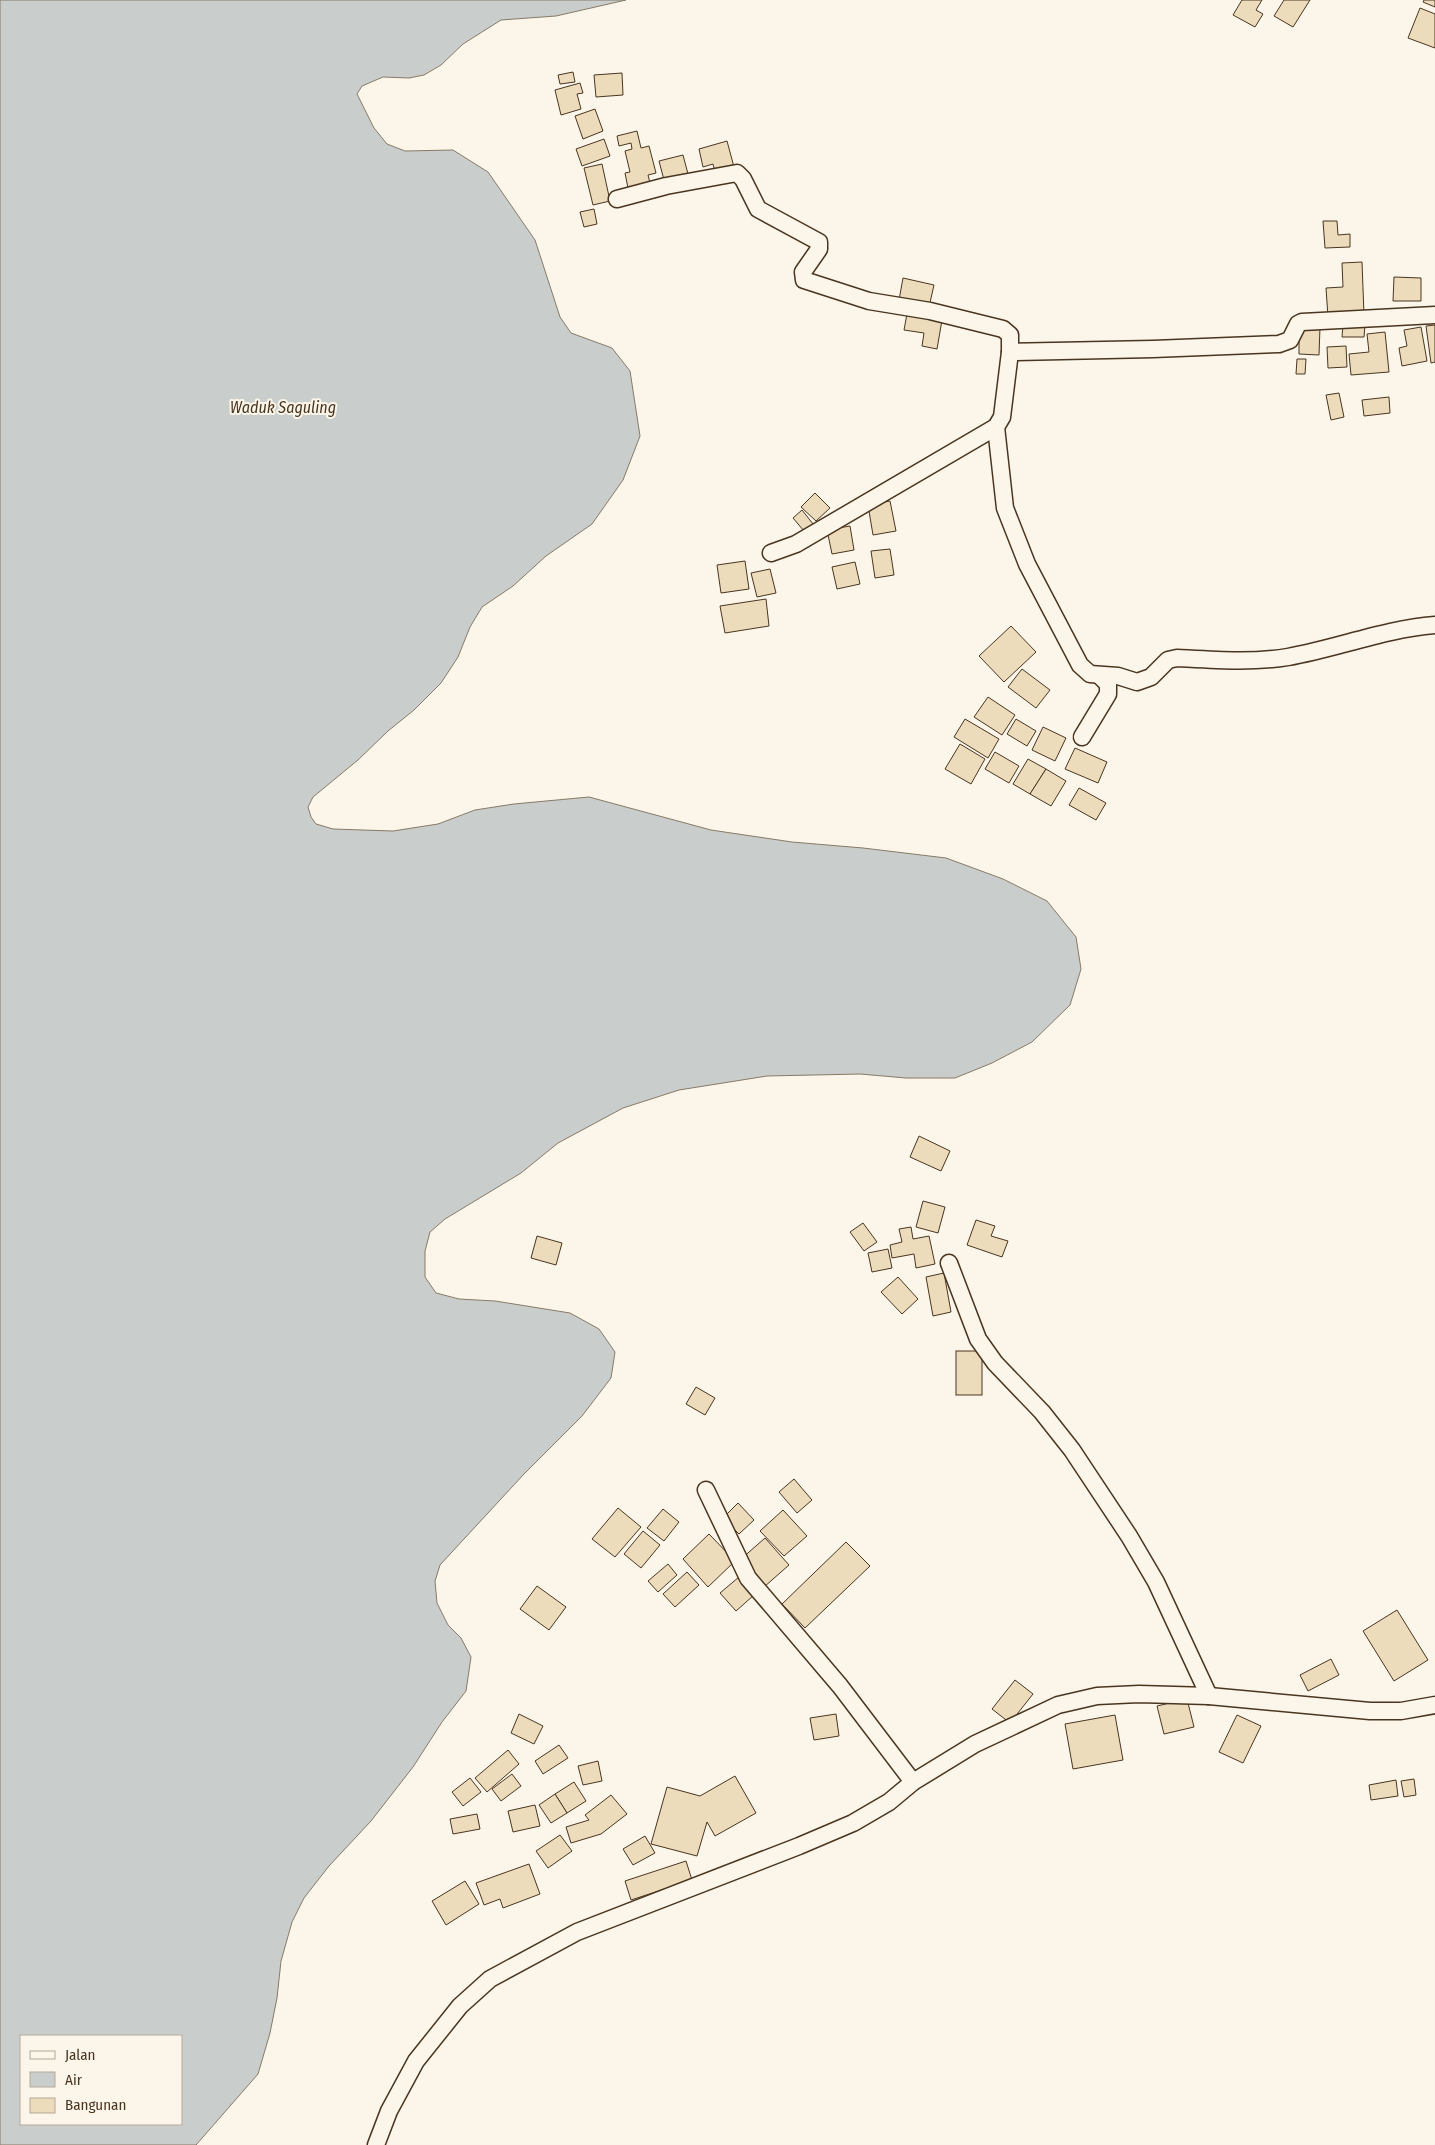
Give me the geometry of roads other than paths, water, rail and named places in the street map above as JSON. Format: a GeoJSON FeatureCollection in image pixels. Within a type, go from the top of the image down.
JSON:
{"type":"FeatureCollection","features":[{"type":"Feature","properties":{"kind":"street"},"geometry":{"type":"LineString","coordinates":[[617,199],[666,186],[736,173],[743,179],[758,209],[819,242],[819,249],[803,272],[804,280],[870,301],[930,311],[1003,329],[1010,335],[1010,352],[1002,417],[996,427],[796,544],[770,553]]}},
{"type":"Feature","properties":{"kind":"street"},"geometry":{"type":"LineString","coordinates":[[1010,352],[1279,344],[1290,340],[1298,324],[1302,322],[1435,316]]}},
{"type":"Feature","properties":{"kind":"street"},"geometry":{"type":"LineString","coordinates":[[996,427],[1005,508],[1027,564],[1080,665],[1090,674],[1118,676],[1131,681],[1145,680],[1151,677],[1168,660],[1177,658],[1267,660],[1314,651],[1384,632],[1435,625]]}},
{"type":"Feature","properties":{"kind":"street"},"geometry":{"type":"LineString","coordinates":[[1082,737],[1108,694],[1108,684],[1100,676]]}},
{"type":"Feature","properties":{"kind":"street"},"geometry":{"type":"LineString","coordinates":[[949,1263],[978,1339],[995,1363],[1042,1412],[1072,1450],[1129,1536],[1156,1582],[1209,1696]]}},
{"type":"Feature","properties":{"kind":"street"},"geometry":{"type":"LineString","coordinates":[[706,1490],[748,1578],[840,1686],[913,1782]]}},
{"type":"Feature","properties":{"kind":"street"},"geometry":{"type":"LineString","coordinates":[[376,2145],[389,2111],[416,2061],[460,2006],[490,1979],[577,1932],[799,1846],[853,1823],[889,1802],[913,1782],[974,1744],[1058,1705],[1097,1696],[1130,1694],[1209,1696],[1370,1710],[1401,1711],[1435,1705]]}},
{"type":"Feature","properties":{"kind":"water","name":"Waduk Saguling"},"geometry":{"type":"Polygon","coordinates":[[[0,0],[626,0],[556,16],[501,20],[463,44],[441,65],[424,75],[409,78],[383,77],[362,86],[357,94],[374,128],[387,144],[405,151],[453,150],[488,172],[535,240],[560,317],[571,333],[612,348],[630,371],[640,436],[623,480],[592,524],[546,556],[513,586],[482,607],[470,627],[458,657],[441,683],[358,760],[313,797],[308,807],[311,817],[316,824],[333,829],[393,831],[438,824],[475,810],[514,804],[589,797],[711,830],[792,842],[946,858],[1003,879],[1047,901],[1076,937],[1081,969],[1070,1005],[1032,1042],[992,1063],[955,1078],[906,1078],[860,1074],[767,1076],[679,1090],[623,1108],[558,1143],[521,1173],[445,1219],[430,1232],[425,1251],[425,1277],[436,1293],[459,1299],[495,1301],[570,1313],[599,1329],[615,1352],[611,1378],[582,1416],[524,1474],[440,1565],[435,1581],[437,1603],[448,1625],[461,1638],[471,1657],[466,1691],[442,1722],[413,1767],[371,1821],[329,1866],[304,1898],[292,1922],[281,1961],[277,1998],[270,2033],[258,2074],[196,2145],[0,2145],[0,0]]]}}]}
